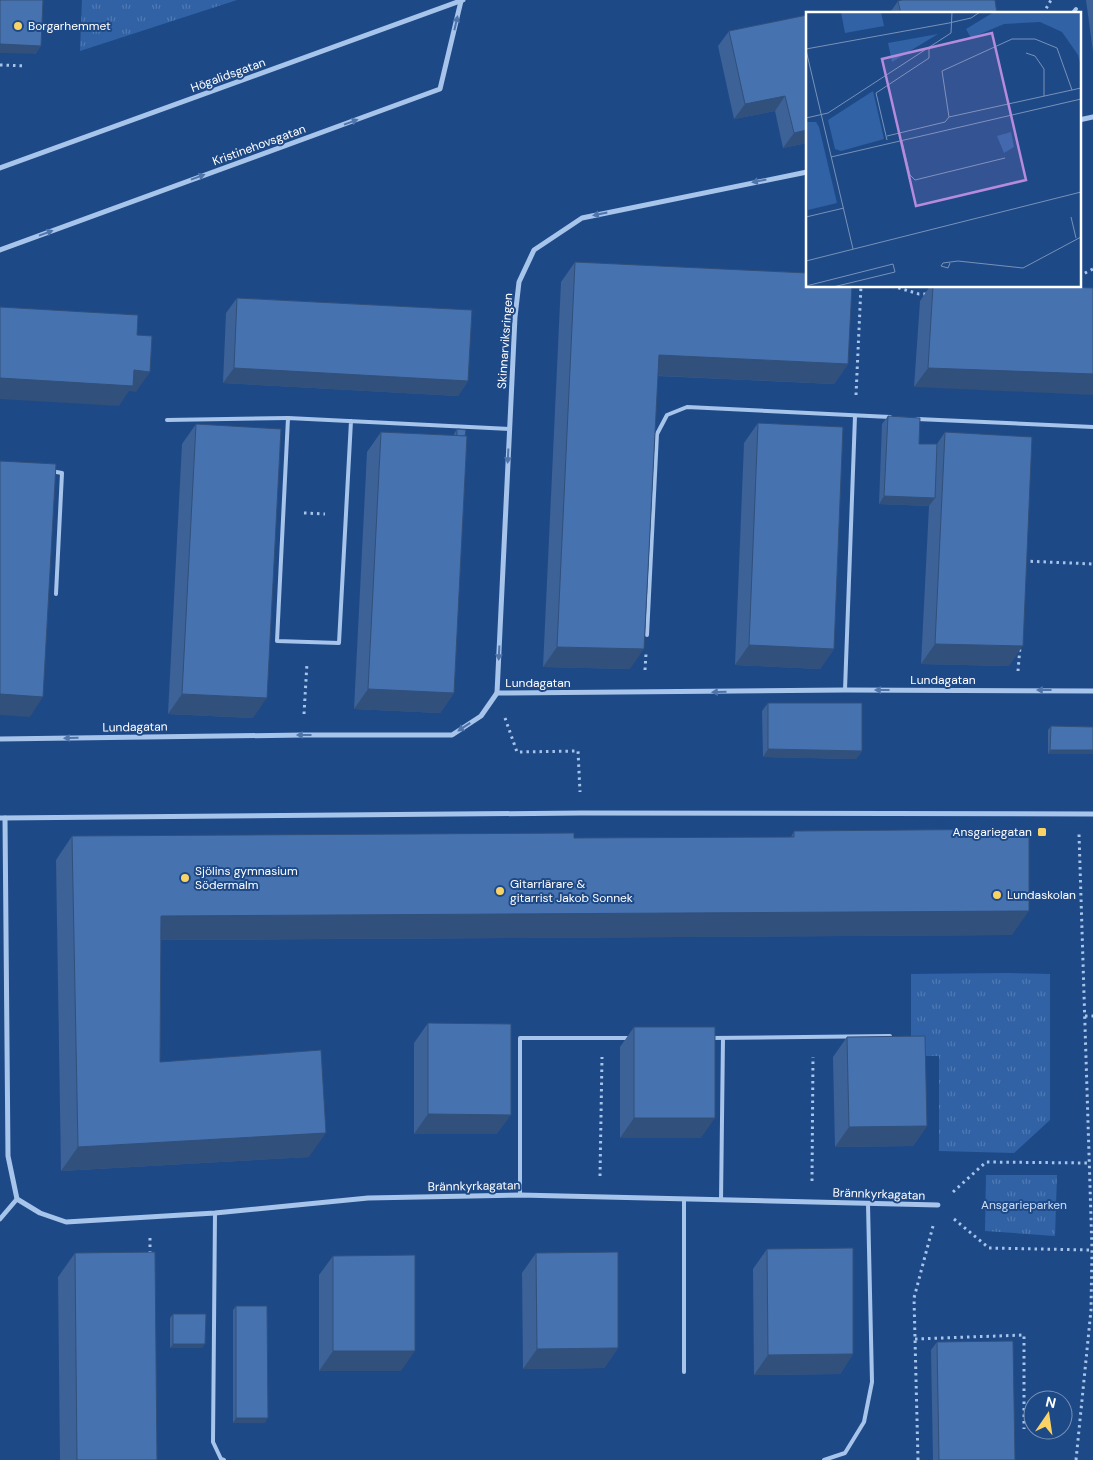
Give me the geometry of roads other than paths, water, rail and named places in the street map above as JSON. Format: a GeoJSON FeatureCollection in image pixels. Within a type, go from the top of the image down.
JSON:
{"type":"FeatureCollection","features":[{"type":"Feature","properties":{"kind":"street","name":"Högalidsgatan"},"geometry":{"type":"LineString","coordinates":[[0,168],[462,0]]}},
{"type":"Feature","properties":{"kind":"street","name":"Kristinehovsgatan"},"geometry":{"type":"LineString","coordinates":[[0,250],[440,89],[462,0]]}},
{"type":"Feature","properties":{"kind":"street"},"geometry":{"type":"LineString","coordinates":[[1080,120],[1093,117]]}},
{"type":"Feature","properties":{"kind":"street","name":"Skinnarviksringen"},"geometry":{"type":"LineString","coordinates":[[497,693],[515,317],[519,282],[534,250],[582,218],[806,172]]}},
{"type":"Feature","properties":{"kind":"street","name":"Lundagatan"},"geometry":{"type":"LineString","coordinates":[[0,739],[452,735],[481,716],[497,693],[1093,690]]}},
{"type":"Feature","properties":{"kind":"street"},"geometry":{"type":"LineString","coordinates":[[0,1219],[17,1199],[8,1156],[2,818],[571,813],[1093,814]]}},
{"type":"Feature","properties":{"kind":"street","name":"Brännkyrkagatan"},"geometry":{"type":"LineString","coordinates":[[17,1199],[40,1213],[66,1222],[215,1213],[368,1198],[520,1195],[938,1205]]}},
{"type":"Feature","properties":{"kind":"lane"},"geometry":{"type":"LineString","coordinates":[[647,635],[656,434],[667,415],[687,407],[894,418]]}},
{"type":"Feature","properties":{"kind":"lane"},"geometry":{"type":"LineString","coordinates":[[845,690],[855,416]]}},
{"type":"Feature","properties":{"kind":"lane"},"geometry":{"type":"LineString","coordinates":[[167,420],[288,418],[510,429]]}},
{"type":"Feature","properties":{"kind":"lane"},"geometry":{"type":"LineString","coordinates":[[288,418],[277,641],[339,643],[350,421]]}},
{"type":"Feature","properties":{"kind":"lane"},"geometry":{"type":"LineString","coordinates":[[914,418],[1093,427]]}},
{"type":"Feature","properties":{"kind":"lane"},"geometry":{"type":"LineString","coordinates":[[44,470],[62,473],[56,594]]}},
{"type":"Feature","properties":{"kind":"lane"},"geometry":{"type":"LineString","coordinates":[[705,1038],[890,1036]]}},
{"type":"Feature","properties":{"kind":"lane"},"geometry":{"type":"LineString","coordinates":[[520,1195],[520,1038],[630,1038]]}},
{"type":"Feature","properties":{"kind":"lane"},"geometry":{"type":"LineString","coordinates":[[721,1200],[723,1038]]}},
{"type":"Feature","properties":{"kind":"lane"},"geometry":{"type":"LineString","coordinates":[[684,1199],[684,1372]]}},
{"type":"Feature","properties":{"kind":"lane"},"geometry":{"type":"LineString","coordinates":[[824,1460],[845,1453],[864,1422],[872,1382],[868,1204]]}},
{"type":"Feature","properties":{"kind":"lane"},"geometry":{"type":"LineString","coordinates":[[215,1213],[213,1442],[224,1460]]}},
{"type":"Feature","properties":{"kind":"place","name":"Borgarhemmet"},"geometry":{"type":"Point","coordinates":[18,26]}},
{"type":"Feature","properties":{"kind":"place","name":"Ansgariegatan"},"geometry":{"type":"Point","coordinates":[1042,832]}},
{"type":"Feature","properties":{"kind":"place","name":"Sjölins gymnasium Södermalm"},"geometry":{"type":"Point","coordinates":[185,878]}},
{"type":"Feature","properties":{"kind":"place","name":"Gitarrlärare & gitarrist Jakob Sonnek"},"geometry":{"type":"Point","coordinates":[500,891]}},
{"type":"Feature","properties":{"kind":"place","name":"Lundaskolan"},"geometry":{"type":"Point","coordinates":[997,895]}},
{"type":"Feature","properties":{"kind":"park label","name":"Ansgarieparken"},"geometry":{"type":"Point","coordinates":[1024,1205]}}]}
